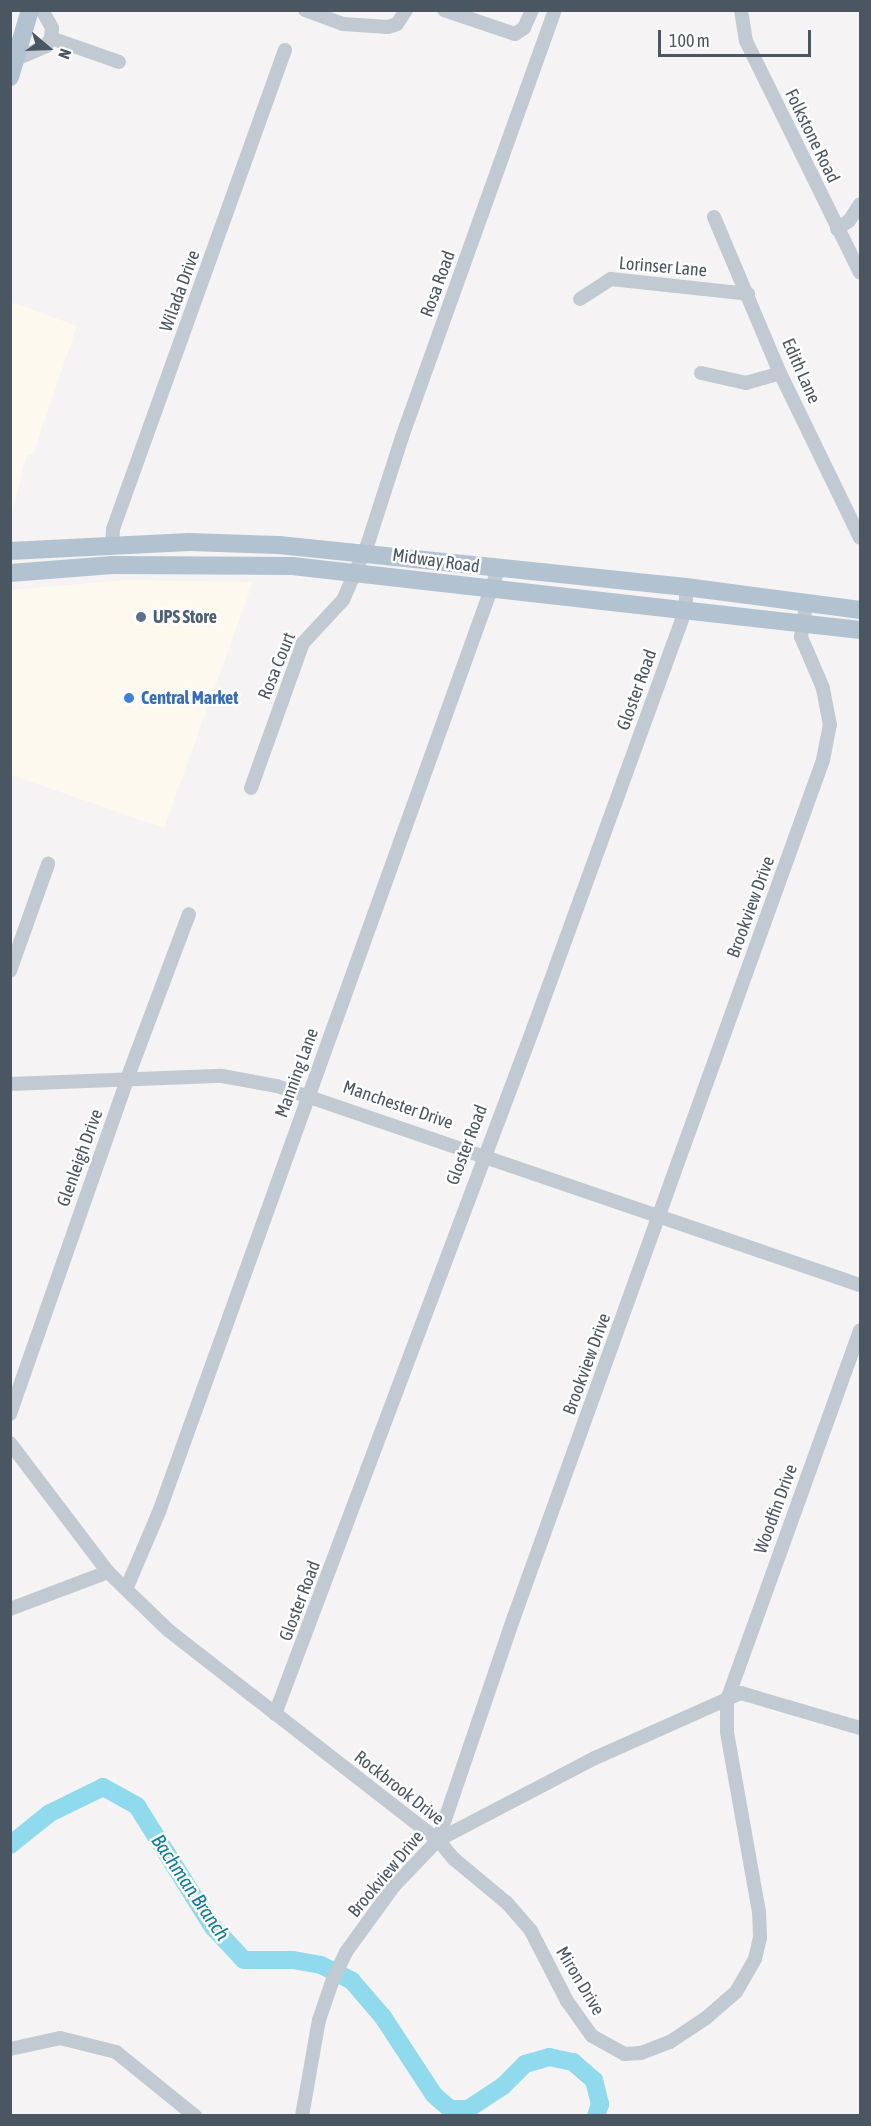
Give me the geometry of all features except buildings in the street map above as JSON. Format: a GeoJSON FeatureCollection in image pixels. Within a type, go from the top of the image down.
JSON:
{"type":"FeatureCollection","features":[{"type":"Feature","properties":{"kind":"main road"},"geometry":{"type":"LineString","coordinates":[[10,77],[30,10]]}},
{"type":"Feature","properties":{"kind":"main road","name":"Midway Road"},"geometry":{"type":"LineString","coordinates":[[10,551],[112,544],[235,543],[364,552],[498,570],[686,587],[807,601],[861,610]]}},
{"type":"Feature","properties":{"kind":"main road"},"geometry":{"type":"LineString","coordinates":[[112,544],[113,565]]}},
{"type":"Feature","properties":{"kind":"main road","name":"Midway Road"},"geometry":{"type":"LineString","coordinates":[[10,573],[113,565],[228,564],[357,571],[861,630]]}},
{"type":"Feature","properties":{"kind":"street"},"geometry":{"type":"LineString","coordinates":[[16,59],[46,46],[51,38],[51,28],[42,10]]}},
{"type":"Feature","properties":{"kind":"street"},"geometry":{"type":"LineString","coordinates":[[305,10],[343,24],[379,26],[397,24],[406,10]]}},
{"type":"Feature","properties":{"kind":"street"},"geometry":{"type":"LineString","coordinates":[[444,10],[515,34],[524,28],[532,10]]}},
{"type":"Feature","properties":{"kind":"street","name":"Rosa Road"},"geometry":{"type":"LineString","coordinates":[[357,571],[555,10]]}},
{"type":"Feature","properties":{"kind":"street","name":"Folkstone Road"},"geometry":{"type":"LineString","coordinates":[[741,10],[746,41],[837,229],[861,273]]}},
{"type":"Feature","properties":{"kind":"street"},"geometry":{"type":"LineString","coordinates":[[51,38],[119,62]]}},
{"type":"Feature","properties":{"kind":"street","name":"Wilada Drive"},"geometry":{"type":"LineString","coordinates":[[112,544],[113,529],[285,50]]}},
{"type":"Feature","properties":{"kind":"street"},"geometry":{"type":"LineString","coordinates":[[837,229],[849,221],[861,204]]}},
{"type":"Feature","properties":{"kind":"street","name":"Edith Lane"},"geometry":{"type":"LineString","coordinates":[[714,217],[780,373],[861,538]]}},
{"type":"Feature","properties":{"kind":"street","name":"Lorinser Lane"},"geometry":{"type":"LineString","coordinates":[[580,299],[611,279],[748,294]]}},
{"type":"Feature","properties":{"kind":"street"},"geometry":{"type":"LineString","coordinates":[[701,373],[746,383],[780,373]]}},
{"type":"Feature","properties":{"kind":"street","name":"Manning Lane"},"geometry":{"type":"LineString","coordinates":[[127,1587],[159,1512],[498,570]]}},
{"type":"Feature","properties":{"kind":"street","name":"Rosa Court"},"geometry":{"type":"LineString","coordinates":[[251,788],[303,643],[343,600],[357,571]]}},
{"type":"Feature","properties":{"kind":"street","name":"Gloster Road"},"geometry":{"type":"LineString","coordinates":[[275,1714],[483,1153],[532,1029],[686,609],[686,587]]}},
{"type":"Feature","properties":{"kind":"street","name":"Brookview Drive"},"geometry":{"type":"LineString","coordinates":[[302,2115],[319,2020],[333,1979],[365,1925],[394,1886],[438,1840],[514,1617],[829,741],[827,703],[804,652],[801,637],[807,601]]}},
{"type":"Feature","properties":{"kind":"street"},"geometry":{"type":"LineString","coordinates":[[10,971],[48,864]]}},
{"type":"Feature","properties":{"kind":"street","name":"Glenleigh Drive"},"geometry":{"type":"LineString","coordinates":[[10,1414],[127,1079],[189,914]]}},
{"type":"Feature","properties":{"kind":"street","name":"Manchester Drive"},"geometry":{"type":"LineString","coordinates":[[10,1084],[222,1077],[309,1094],[861,1285]]}},
{"type":"Feature","properties":{"kind":"street","name":"Woodfin Drive"},"geometry":{"type":"LineString","coordinates":[[727,1700],[861,1330]]}},
{"type":"Feature","properties":{"kind":"street","name":"Rockbrook Drive"},"geometry":{"type":"LineString","coordinates":[[10,1443],[108,1572],[127,1587],[168,1630],[438,1840],[595,1758],[727,1700],[750,1693],[861,1728]]}},
{"type":"Feature","properties":{"kind":"street"},"geometry":{"type":"LineString","coordinates":[[10,1609],[108,1572]]}},
{"type":"Feature","properties":{"kind":"street","name":"Miron Drive"},"geometry":{"type":"LineString","coordinates":[[438,1840],[454,1859],[507,1903],[531,1931],[567,2001],[592,2036],[624,2054],[641,2053],[670,2042],[706,2018],[736,1992],[754,1959],[760,1938],[759,1912],[727,1732],[727,1700]]}},
{"type":"Feature","properties":{"kind":"street"},"geometry":{"type":"LineString","coordinates":[[10,2049],[60,2038],[116,2052],[195,2115]]}},
{"type":"Feature","properties":{"kind":"shaded area"},"geometry":{"type":"Polygon","coordinates":[[[11,302],[77,326],[33,454],[26,456],[11,520],[11,302]]]}},
{"type":"Feature","properties":{"kind":"shaded area"},"geometry":{"type":"Polygon","coordinates":[[[126,580],[253,582],[164,828],[11,775],[11,590],[126,580]]]}},
{"type":"Feature","properties":{"kind":"waterway","name":"Bachman Branch"},"geometry":{"type":"LineString","coordinates":[[10,1845],[50,1813],[103,1787],[137,1806],[213,1927],[244,1960],[293,1960],[321,1965],[352,1981],[383,2017],[434,2095],[450,2109],[468,2109],[503,2086],[525,2064],[549,2057],[573,2062],[594,2080],[600,2104],[596,2116]]}},
{"type":"Feature","properties":{"kind":"place","name":"UPS Store"},"geometry":{"type":"Point","coordinates":[141,617]}},
{"type":"Feature","properties":{"kind":"place","name":"Central Market"},"geometry":{"type":"Point","coordinates":[129,698]}}]}
